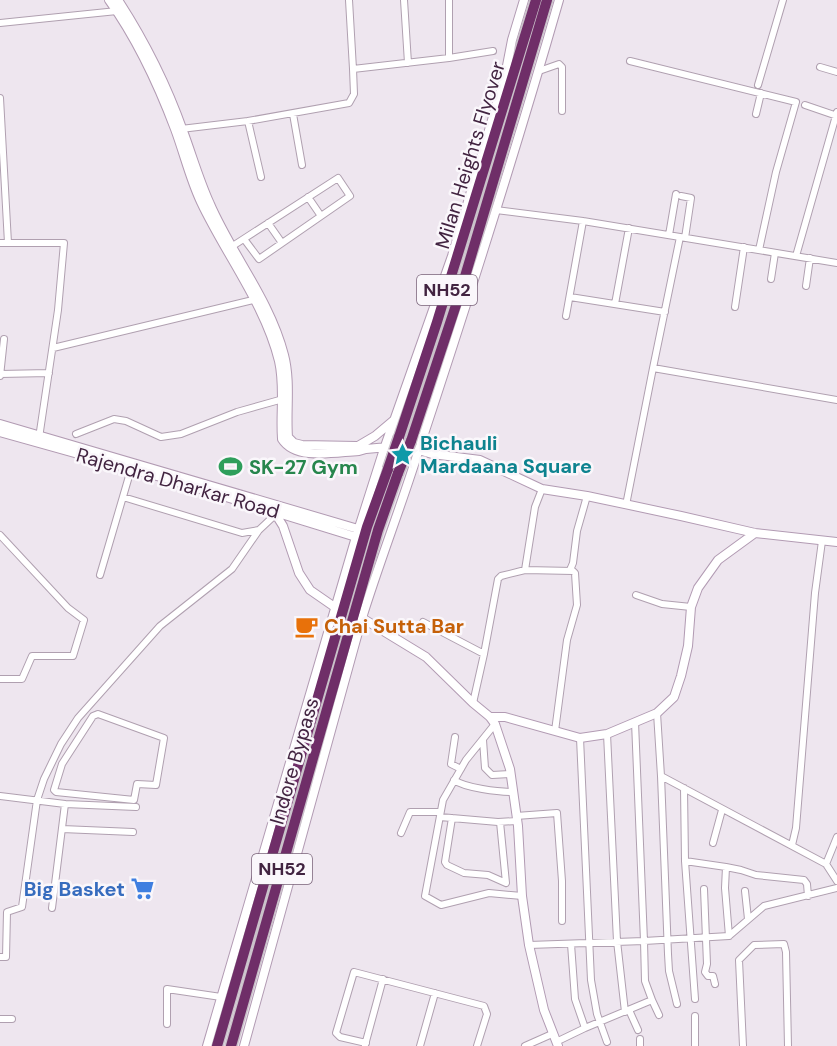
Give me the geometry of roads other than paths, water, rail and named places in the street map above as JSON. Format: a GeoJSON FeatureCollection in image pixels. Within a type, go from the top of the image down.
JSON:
{"type":"FeatureCollection","features":[{"type":"Feature","properties":{"kind":"highway","name":"Milan Heights Flyover"},"geometry":{"type":"LineString","coordinates":[[332,693],[344,627],[367,527],[437,322],[493,141],[506,87],[520,53],[536,0]]}},
{"type":"Feature","properties":{"kind":"highway","name":"NH52"},"geometry":{"type":"LineString","coordinates":[[506,136],[547,0]]}},
{"type":"Feature","properties":{"kind":"highway","name":"Milan Heights Flyover"},"geometry":{"type":"LineString","coordinates":[[314,714],[317,683],[344,627],[418,419],[506,136]]}},
{"type":"Feature","properties":{"kind":"highway"},"geometry":{"type":"LineString","coordinates":[[506,136],[518,139]]}},
{"type":"Feature","properties":{"kind":"highway"},"geometry":{"type":"LineString","coordinates":[[332,693],[344,684]]}},
{"type":"Feature","properties":{"kind":"highway","name":"Indore Bypass"},"geometry":{"type":"LineString","coordinates":[[231,1046],[332,693]]}},
{"type":"Feature","properties":{"kind":"highway","name":"Indore Bypass"},"geometry":{"type":"LineString","coordinates":[[217,1046],[314,714]]}},
{"type":"Feature","properties":{"kind":"street"},"geometry":{"type":"LineString","coordinates":[[109,0],[142,54],[179,130]]}},
{"type":"Feature","properties":{"kind":"street"},"geometry":{"type":"LineString","coordinates":[[118,0],[156,69],[194,173],[200,201],[230,248],[274,326],[284,356],[289,393],[288,437],[294,444],[384,449],[393,446],[418,454],[480,460],[542,489],[587,496],[755,533],[837,542]]}},
{"type":"Feature","properties":{"kind":"street"},"geometry":{"type":"LineString","coordinates":[[179,130],[293,114],[350,102],[354,94],[349,0]]}},
{"type":"Feature","properties":{"kind":"street"},"geometry":{"type":"LineString","coordinates":[[404,0],[408,63]]}},
{"type":"Feature","properties":{"kind":"street"},"geometry":{"type":"LineString","coordinates":[[449,0],[449,58]]}},
{"type":"Feature","properties":{"kind":"street"},"geometry":{"type":"LineString","coordinates":[[207,1046],[317,683],[357,533],[452,256],[506,87],[512,40],[524,0]]}},
{"type":"Feature","properties":{"kind":"street"},"geometry":{"type":"LineString","coordinates":[[244,1046],[363,618],[496,210],[559,0]]}},
{"type":"Feature","properties":{"kind":"street"},"geometry":{"type":"LineString","coordinates":[[758,84],[783,0]]}},
{"type":"Feature","properties":{"kind":"street"},"geometry":{"type":"LineString","coordinates":[[0,23],[117,11]]}},
{"type":"Feature","properties":{"kind":"street"},"geometry":{"type":"LineString","coordinates":[[353,69],[493,51]]}},
{"type":"Feature","properties":{"kind":"street"},"geometry":{"type":"LineString","coordinates":[[630,61],[796,102],[776,172],[759,250]]}},
{"type":"Feature","properties":{"kind":"street"},"geometry":{"type":"LineString","coordinates":[[539,71],[559,64],[562,67],[562,111]]}},
{"type":"Feature","properties":{"kind":"street"},"geometry":{"type":"LineString","coordinates":[[820,67],[837,72]]}},
{"type":"Feature","properties":{"kind":"street"},"geometry":{"type":"LineString","coordinates":[[756,114],[761,93]]}},
{"type":"Feature","properties":{"kind":"street"},"geometry":{"type":"LineString","coordinates":[[0,98],[8,243]]}},
{"type":"Feature","properties":{"kind":"street"},"geometry":{"type":"LineString","coordinates":[[796,256],[837,115],[805,105]]}},
{"type":"Feature","properties":{"kind":"street"},"geometry":{"type":"LineString","coordinates":[[293,114],[302,165]]}},
{"type":"Feature","properties":{"kind":"street"},"geometry":{"type":"LineString","coordinates":[[248,121],[261,177]]}},
{"type":"Feature","properties":{"kind":"street"},"geometry":{"type":"LineString","coordinates":[[230,248],[338,178],[350,196],[259,259],[244,239]]}},
{"type":"Feature","properties":{"kind":"street"},"geometry":{"type":"LineString","coordinates":[[626,505],[665,312],[692,198],[679,195],[669,235]]}},
{"type":"Feature","properties":{"kind":"street"},"geometry":{"type":"LineString","coordinates":[[308,197],[321,216]]}},
{"type":"Feature","properties":{"kind":"street"},"geometry":{"type":"LineString","coordinates":[[496,210],[629,228],[837,263]]}},
{"type":"Feature","properties":{"kind":"street"},"geometry":{"type":"LineString","coordinates":[[566,316],[583,221]]}},
{"type":"Feature","properties":{"kind":"street"},"geometry":{"type":"LineString","coordinates":[[268,223],[282,243]]}},
{"type":"Feature","properties":{"kind":"street"},"geometry":{"type":"LineString","coordinates":[[615,304],[629,228]]}},
{"type":"Feature","properties":{"kind":"street"},"geometry":{"type":"LineString","coordinates":[[0,243],[64,243],[53,348],[39,439]]}},
{"type":"Feature","properties":{"kind":"street"},"geometry":{"type":"LineString","coordinates":[[735,307],[744,247]]}},
{"type":"Feature","properties":{"kind":"street"},"geometry":{"type":"LineString","coordinates":[[771,279],[775,253]]}},
{"type":"Feature","properties":{"kind":"street"},"geometry":{"type":"LineString","coordinates":[[806,286],[810,258]]}},
{"type":"Feature","properties":{"kind":"street"},"geometry":{"type":"LineString","coordinates":[[252,290],[253,300],[268,331],[279,362],[283,399],[281,434],[286,445],[298,452],[358,452],[396,418]]}},
{"type":"Feature","properties":{"kind":"street"},"geometry":{"type":"LineString","coordinates":[[570,297],[665,312]]}},
{"type":"Feature","properties":{"kind":"street"},"geometry":{"type":"LineString","coordinates":[[53,348],[253,300]]}},
{"type":"Feature","properties":{"kind":"street"},"geometry":{"type":"LineString","coordinates":[[4,339],[1,346],[0,375],[49,373]]}},
{"type":"Feature","properties":{"kind":"street"},"geometry":{"type":"LineString","coordinates":[[653,368],[837,400]]}},
{"type":"Feature","properties":{"kind":"street"},"geometry":{"type":"LineString","coordinates":[[76,434],[114,419],[126,421],[161,437],[181,434],[237,412],[283,399]]}},
{"type":"Feature","properties":{"kind":"street","name":"Rajendra Dharkar Road"},"geometry":{"type":"LineString","coordinates":[[0,424],[39,439],[357,533]]}},
{"type":"Feature","properties":{"kind":"street","name":"Rajendra Dharkar Road"},"geometry":{"type":"LineString","coordinates":[[0,432],[39,439]]}},
{"type":"Feature","properties":{"kind":"street"},"geometry":{"type":"LineString","coordinates":[[100,574],[132,466]]}},
{"type":"Feature","properties":{"kind":"street"},"geometry":{"type":"LineString","coordinates":[[525,570],[535,507],[542,489]]}},
{"type":"Feature","properties":{"kind":"street"},"geometry":{"type":"LineString","coordinates":[[570,570],[577,531],[587,496]]}},
{"type":"Feature","properties":{"kind":"street"},"geometry":{"type":"LineString","coordinates":[[123,497],[242,533],[259,530]]}},
{"type":"Feature","properties":{"kind":"street"},"geometry":{"type":"LineString","coordinates":[[0,957],[6,957],[7,912],[22,907],[37,800],[44,779],[69,732],[78,718],[160,626],[232,569],[274,510],[283,526],[299,573],[310,590],[336,608]]}},
{"type":"Feature","properties":{"kind":"street"},"geometry":{"type":"LineString","coordinates":[[522,896],[489,894],[441,905],[425,896],[442,800],[461,769],[483,740],[493,720],[505,717],[580,738],[607,734],[657,713],[674,697],[681,676],[688,646],[691,607],[698,588],[718,560],[755,533]]}},
{"type":"Feature","properties":{"kind":"street"},"geometry":{"type":"LineString","coordinates":[[0,536],[68,608],[84,620],[73,656],[32,656],[22,679],[0,679]]}},
{"type":"Feature","properties":{"kind":"street"},"geometry":{"type":"LineString","coordinates":[[792,845],[796,828],[815,593],[822,541]]}},
{"type":"Feature","properties":{"kind":"street"},"geometry":{"type":"LineString","coordinates":[[472,703],[498,579],[501,576],[525,570],[570,570],[575,572],[577,605],[567,640],[555,731]]}},
{"type":"Feature","properties":{"kind":"street"},"geometry":{"type":"LineString","coordinates":[[636,595],[662,604],[691,607]]}},
{"type":"Feature","properties":{"kind":"street"},"geometry":{"type":"LineString","coordinates":[[363,618],[426,657],[472,703],[493,720],[511,774],[517,818],[522,896],[529,945],[544,1010],[556,1043]]}},
{"type":"Feature","properties":{"kind":"street"},"geometry":{"type":"LineString","coordinates":[[423,622],[484,654]]}},
{"type":"Feature","properties":{"kind":"street"},"geometry":{"type":"LineString","coordinates":[[657,713],[669,971],[677,1004]]}},
{"type":"Feature","properties":{"kind":"street"},"geometry":{"type":"LineString","coordinates":[[98,714],[163,737],[156,785],[137,784],[134,800],[56,792],[54,788],[65,760],[78,738],[93,716],[98,714]]}},
{"type":"Feature","properties":{"kind":"street"},"geometry":{"type":"LineString","coordinates":[[635,722],[645,981],[659,1016]]}},
{"type":"Feature","properties":{"kind":"street"},"geometry":{"type":"LineString","coordinates":[[69,732],[77,733],[78,738]]}},
{"type":"Feature","properties":{"kind":"street"},"geometry":{"type":"LineString","coordinates":[[607,734],[617,940],[627,1011],[638,1030]]}},
{"type":"Feature","properties":{"kind":"street"},"geometry":{"type":"LineString","coordinates":[[454,736],[451,764],[461,769]]}},
{"type":"Feature","properties":{"kind":"street"},"geometry":{"type":"LineString","coordinates":[[580,738],[593,995],[607,1042]]}},
{"type":"Feature","properties":{"kind":"street"},"geometry":{"type":"LineString","coordinates":[[483,740],[485,768],[492,775],[511,774]]}},
{"type":"Feature","properties":{"kind":"street"},"geometry":{"type":"LineString","coordinates":[[55,756],[65,760]]}},
{"type":"Feature","properties":{"kind":"street"},"geometry":{"type":"LineString","coordinates":[[661,776],[826,864],[837,881]]}},
{"type":"Feature","properties":{"kind":"street"},"geometry":{"type":"LineString","coordinates":[[454,780],[488,791],[513,792]]}},
{"type":"Feature","properties":{"kind":"street"},"geometry":{"type":"LineString","coordinates":[[684,788],[685,861],[695,999]]}},
{"type":"Feature","properties":{"kind":"street"},"geometry":{"type":"LineString","coordinates":[[0,796],[65,804],[136,807]]}},
{"type":"Feature","properties":{"kind":"street"},"geometry":{"type":"LineString","coordinates":[[51,908],[65,804]]}},
{"type":"Feature","properties":{"kind":"street"},"geometry":{"type":"LineString","coordinates":[[714,843],[722,810]]}},
{"type":"Feature","properties":{"kind":"street"},"geometry":{"type":"LineString","coordinates":[[401,833],[410,812],[500,822],[557,813],[562,881],[562,921]]}},
{"type":"Feature","properties":{"kind":"street"},"geometry":{"type":"LineString","coordinates":[[452,818],[445,862],[447,865],[464,873],[488,875],[510,885],[522,884]]}},
{"type":"Feature","properties":{"kind":"street"},"geometry":{"type":"LineString","coordinates":[[500,822],[506,883]]}},
{"type":"Feature","properties":{"kind":"street"},"geometry":{"type":"LineString","coordinates":[[62,829],[133,832]]}},
{"type":"Feature","properties":{"kind":"street"},"geometry":{"type":"LineString","coordinates":[[826,864],[837,837]]}},
{"type":"Feature","properties":{"kind":"street"},"geometry":{"type":"LineString","coordinates":[[685,861],[726,867],[758,875],[804,880],[807,884],[808,896]]}},
{"type":"Feature","properties":{"kind":"street"},"geometry":{"type":"LineString","coordinates":[[726,867],[725,888],[729,936]]}},
{"type":"Feature","properties":{"kind":"street"},"geometry":{"type":"LineString","coordinates":[[529,945],[617,940],[690,940],[729,936],[764,906],[837,888]]}},
{"type":"Feature","properties":{"kind":"street"},"geometry":{"type":"LineString","coordinates":[[704,889],[707,964],[705,972],[708,976],[713,976],[715,984]]}},
{"type":"Feature","properties":{"kind":"street"},"geometry":{"type":"LineString","coordinates":[[745,891],[748,919]]}},
{"type":"Feature","properties":{"kind":"street"},"geometry":{"type":"LineString","coordinates":[[743,1046],[739,960],[754,945],[779,943],[784,944],[786,952],[788,1046]]}},
{"type":"Feature","properties":{"kind":"street"},"geometry":{"type":"LineString","coordinates":[[571,944],[575,999],[585,1028]]}},
{"type":"Feature","properties":{"kind":"street"},"geometry":{"type":"LineString","coordinates":[[383,979],[365,1044],[336,1035],[354,972],[383,979],[435,993],[486,1008],[487,1014],[477,1046]]}},
{"type":"Feature","properties":{"kind":"street"},"geometry":{"type":"LineString","coordinates":[[167,1024],[167,990],[221,997]]}},
{"type":"Feature","properties":{"kind":"street"},"geometry":{"type":"LineString","coordinates":[[420,1046],[435,993]]}},
{"type":"Feature","properties":{"kind":"street"},"geometry":{"type":"LineString","coordinates":[[525,1046],[556,1043],[585,1028],[652,1000]]}},
{"type":"Feature","properties":{"kind":"street"},"geometry":{"type":"LineString","coordinates":[[695,1016],[695,1046]]}},
{"type":"Feature","properties":{"kind":"street"},"geometry":{"type":"LineString","coordinates":[[0,1019],[12,1019]]}},
{"type":"Feature","properties":{"kind":"place","name":"Bichauli Mardaana Square"},"geometry":{"type":"Point","coordinates":[402,455]}},
{"type":"Feature","properties":{"kind":"place","name":"SK-27 Gym"},"geometry":{"type":"Point","coordinates":[231,467]}},
{"type":"Feature","properties":{"kind":"place","name":"Chai Sutta Bar"},"geometry":{"type":"Point","coordinates":[306,626]}},
{"type":"Feature","properties":{"kind":"place","name":"Big Basket"},"geometry":{"type":"Point","coordinates":[143,889]}}]}
